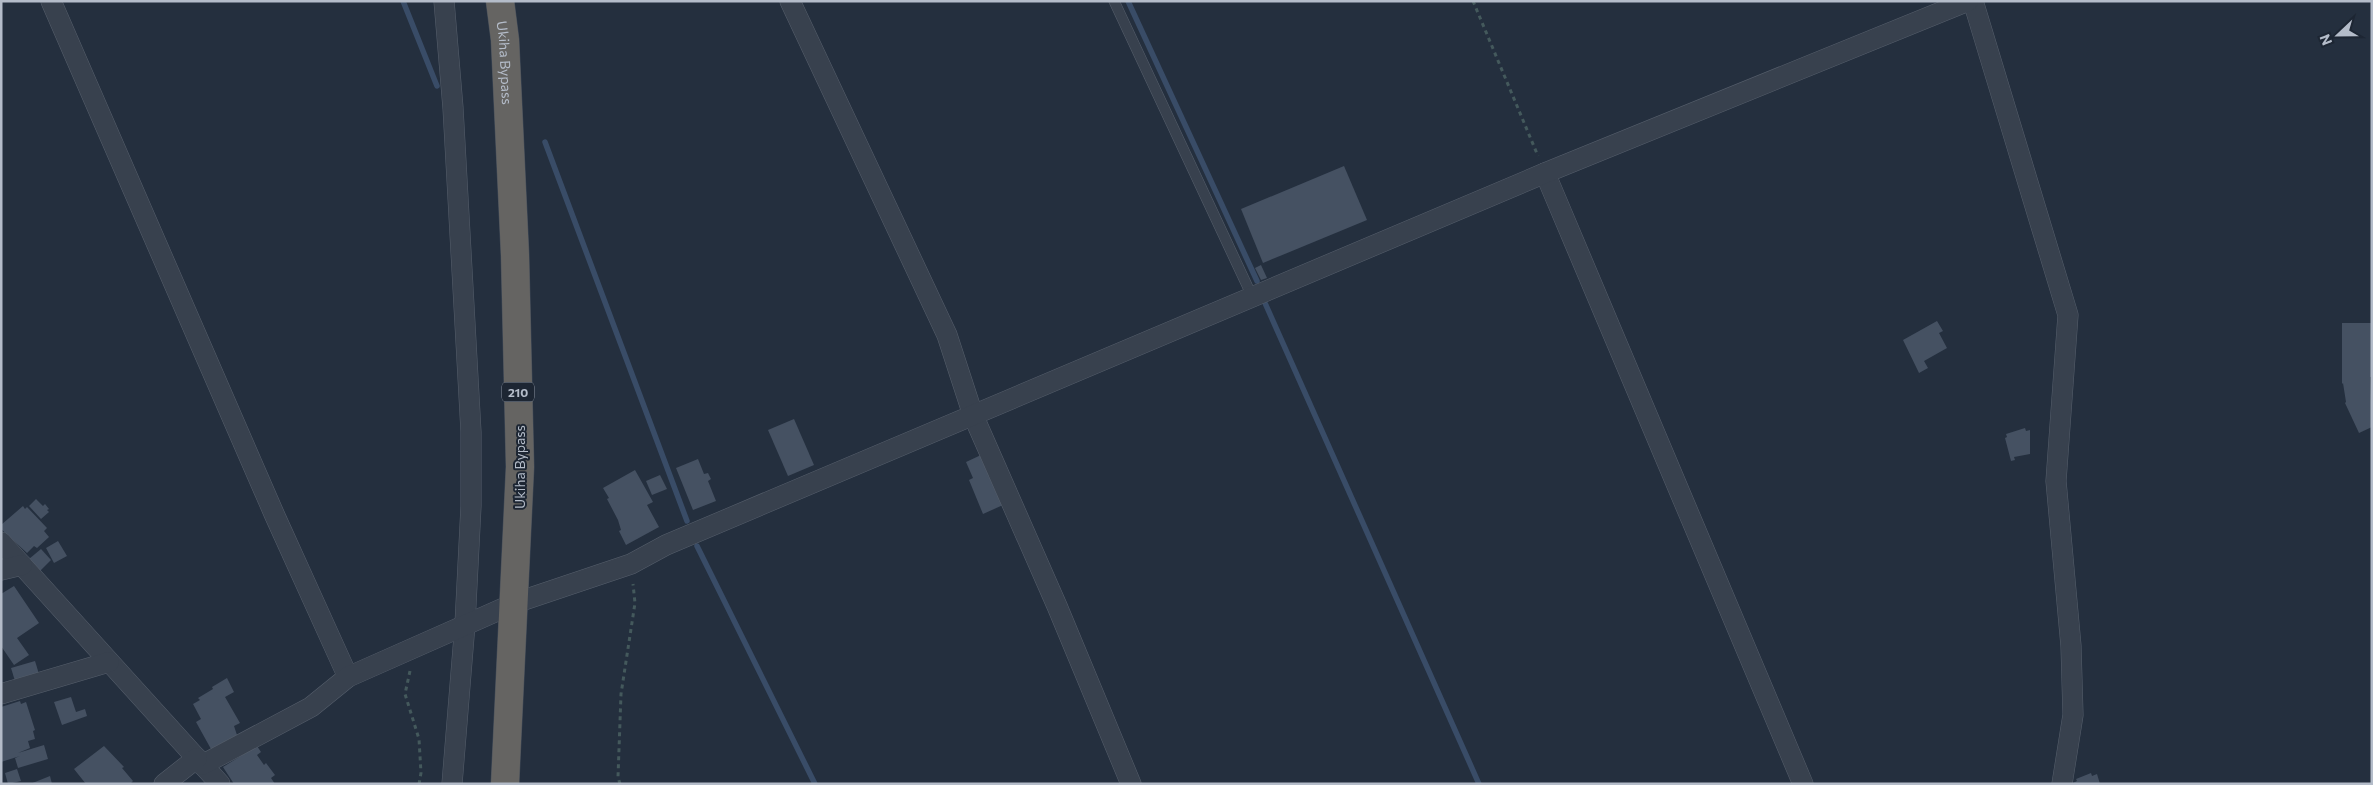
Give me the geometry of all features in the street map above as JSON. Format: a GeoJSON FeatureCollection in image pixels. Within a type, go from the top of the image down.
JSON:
{"type":"FeatureCollection","features":[{"type":"Feature","properties":{"kind":"highway","name":"Ukiha Bypass"},"geometry":{"type":"LineString","coordinates":[[500,1],[505,40],[516,265],[520,467],[505,784]]}},
{"type":"Feature","properties":{"kind":"street"},"geometry":{"type":"LineString","coordinates":[[52,1],[275,516],[348,677]]}},
{"type":"Feature","properties":{"kind":"street"},"geometry":{"type":"LineString","coordinates":[[444,1],[454,128],[471,432],[471,506],[465,624],[452,784]]}},
{"type":"Feature","properties":{"kind":"street"},"geometry":{"type":"LineString","coordinates":[[790,1],[947,335],[973,415],[1057,606],[1132,784]]}},
{"type":"Feature","properties":{"kind":"street"},"geometry":{"type":"LineString","coordinates":[[164,784],[200,762],[311,707],[348,677],[465,624],[515,603],[631,564],[666,545],[1252,296],[1545,173],[1968,1]]}},
{"type":"Feature","properties":{"kind":"street"},"geometry":{"type":"LineString","coordinates":[[1973,1],[2068,315],[2056,481],[2071,646],[2073,715],[2062,784]]}},
{"type":"Feature","properties":{"kind":"street"},"geometry":{"type":"LineString","coordinates":[[1545,173],[1803,784]]}},
{"type":"Feature","properties":{"kind":"street"},"geometry":{"type":"LineString","coordinates":[[1,542],[220,784]]}},
{"type":"Feature","properties":{"kind":"street"},"geometry":{"type":"LineString","coordinates":[[1,570],[22,565]]}},
{"type":"Feature","properties":{"kind":"street"},"geometry":{"type":"LineString","coordinates":[[1,694],[109,662]]}},
{"type":"Feature","properties":{"kind":"lane"},"geometry":{"type":"LineString","coordinates":[[1114,1],[1252,296]]}},
{"type":"Feature","properties":{"kind":"path"},"geometry":{"type":"LineString","coordinates":[[1473,1],[1545,173]]}},
{"type":"Feature","properties":{"kind":"path"},"geometry":{"type":"LineString","coordinates":[[620,784],[618,777],[621,694],[635,603],[631,564]]}},
{"type":"Feature","properties":{"kind":"path"},"geometry":{"type":"LineString","coordinates":[[412,648],[410,678],[405,694],[419,739],[421,773],[419,784]]}},
{"type":"Feature","properties":{"kind":"building"},"geometry":{"type":"Polygon","coordinates":[[[1344,166],[1367,220],[1263,263],[1241,209],[1344,166]]]}},
{"type":"Feature","properties":{"kind":"building"},"geometry":{"type":"Polygon","coordinates":[[[1261,265],[1267,278],[1261,280],[1255,268],[1261,265]]]}},
{"type":"Feature","properties":{"kind":"building"},"geometry":{"type":"Polygon","coordinates":[[[1937,321],[1943,331],[1939,333],[1947,348],[1924,361],[1928,368],[1919,373],[1903,340],[1937,321]]]}},
{"type":"Feature","properties":{"kind":"building"},"geometry":{"type":"Polygon","coordinates":[[[2342,323],[2372,323],[2372,377],[2370,377],[2372,427],[2359,433],[2345,403],[2342,384],[2342,323]]]}},
{"type":"Feature","properties":{"kind":"building"},"geometry":{"type":"Polygon","coordinates":[[[794,419],[814,465],[788,476],[768,430],[794,419]]]}},
{"type":"Feature","properties":{"kind":"building"},"geometry":{"type":"Polygon","coordinates":[[[2025,428],[2026,431],[2030,430],[2030,454],[2014,457],[2015,460],[2011,461],[2005,438],[2007,437],[2006,434],[2025,428]]]}},
{"type":"Feature","properties":{"kind":"building"},"geometry":{"type":"Polygon","coordinates":[[[981,455],[1003,505],[983,514],[969,480],[973,478],[966,462],[981,455]]]}},
{"type":"Feature","properties":{"kind":"building"},"geometry":{"type":"Polygon","coordinates":[[[698,459],[704,474],[708,473],[711,479],[708,481],[716,501],[693,510],[676,468],[698,459]]]}},
{"type":"Feature","properties":{"kind":"building"},"geometry":{"type":"Polygon","coordinates":[[[635,470],[653,502],[647,505],[659,527],[626,545],[619,531],[621,530],[618,520],[603,488],[635,470]]]}},
{"type":"Feature","properties":{"kind":"building"},"geometry":{"type":"Polygon","coordinates":[[[660,475],[667,489],[652,495],[646,481],[660,475]]]}},
{"type":"Feature","properties":{"kind":"building"},"geometry":{"type":"Polygon","coordinates":[[[36,499],[43,506],[45,504],[49,509],[47,510],[49,512],[41,519],[29,506],[36,499]]]}},
{"type":"Feature","properties":{"kind":"building"},"geometry":{"type":"Polygon","coordinates":[[[23,506],[25,509],[27,507],[47,528],[44,531],[49,537],[37,548],[34,546],[27,553],[1,529],[1,525],[23,506]]]}},
{"type":"Feature","properties":{"kind":"building"},"geometry":{"type":"Polygon","coordinates":[[[58,541],[67,556],[54,563],[46,548],[58,541]]]}},
{"type":"Feature","properties":{"kind":"building"},"geometry":{"type":"Polygon","coordinates":[[[41,549],[51,560],[40,571],[29,559],[41,549]]]}},
{"type":"Feature","properties":{"kind":"building"},"geometry":{"type":"Polygon","coordinates":[[[14,586],[39,623],[17,638],[29,655],[14,665],[1,646],[1,594],[14,586]]]}},
{"type":"Feature","properties":{"kind":"building"},"geometry":{"type":"Polygon","coordinates":[[[35,661],[39,674],[15,681],[11,668],[35,661]]]}},
{"type":"Feature","properties":{"kind":"building"},"geometry":{"type":"Polygon","coordinates":[[[227,678],[234,692],[225,697],[240,723],[234,726],[237,735],[211,749],[196,722],[201,719],[193,704],[200,700],[198,698],[213,689],[212,687],[227,678]]]}},
{"type":"Feature","properties":{"kind":"building"},"geometry":{"type":"Polygon","coordinates":[[[71,697],[76,712],[85,709],[87,716],[62,725],[54,702],[71,697]]]}},
{"type":"Feature","properties":{"kind":"building"},"geometry":{"type":"Polygon","coordinates":[[[20,701],[21,704],[26,702],[35,730],[33,731],[35,739],[28,741],[30,748],[18,753],[44,745],[48,759],[18,768],[15,758],[20,756],[1,762],[1,707],[20,701]]]}},
{"type":"Feature","properties":{"kind":"building"},"geometry":{"type":"Polygon","coordinates":[[[104,746],[124,767],[122,768],[133,781],[130,784],[86,784],[74,769],[104,746]]]}},
{"type":"Feature","properties":{"kind":"building"},"geometry":{"type":"Polygon","coordinates":[[[257,746],[261,752],[257,755],[275,775],[271,778],[275,784],[234,784],[223,767],[257,746]]]}},
{"type":"Feature","properties":{"kind":"building"},"geometry":{"type":"Polygon","coordinates":[[[17,769],[21,781],[8,784],[5,773],[17,769]]]}},
{"type":"Feature","properties":{"kind":"building"},"geometry":{"type":"Polygon","coordinates":[[[2091,773],[2092,776],[2097,774],[2100,784],[2071,784],[2077,781],[2076,779],[2091,773]]]}},
{"type":"Feature","properties":{"kind":"building"},"geometry":{"type":"Polygon","coordinates":[[[50,776],[52,784],[30,784],[50,776]]]}},
{"type":"Feature","properties":{"kind":"waterway"},"geometry":{"type":"LineString","coordinates":[[403,1],[437,86]]}},
{"type":"Feature","properties":{"kind":"waterway"},"geometry":{"type":"LineString","coordinates":[[1128,1],[1257,281]]}},
{"type":"Feature","properties":{"kind":"waterway"},"geometry":{"type":"LineString","coordinates":[[545,142],[687,521]]}},
{"type":"Feature","properties":{"kind":"waterway"},"geometry":{"type":"LineString","coordinates":[[1265,303],[1479,784]]}},
{"type":"Feature","properties":{"kind":"waterway"},"geometry":{"type":"LineString","coordinates":[[697,546],[815,784]]}}]}
